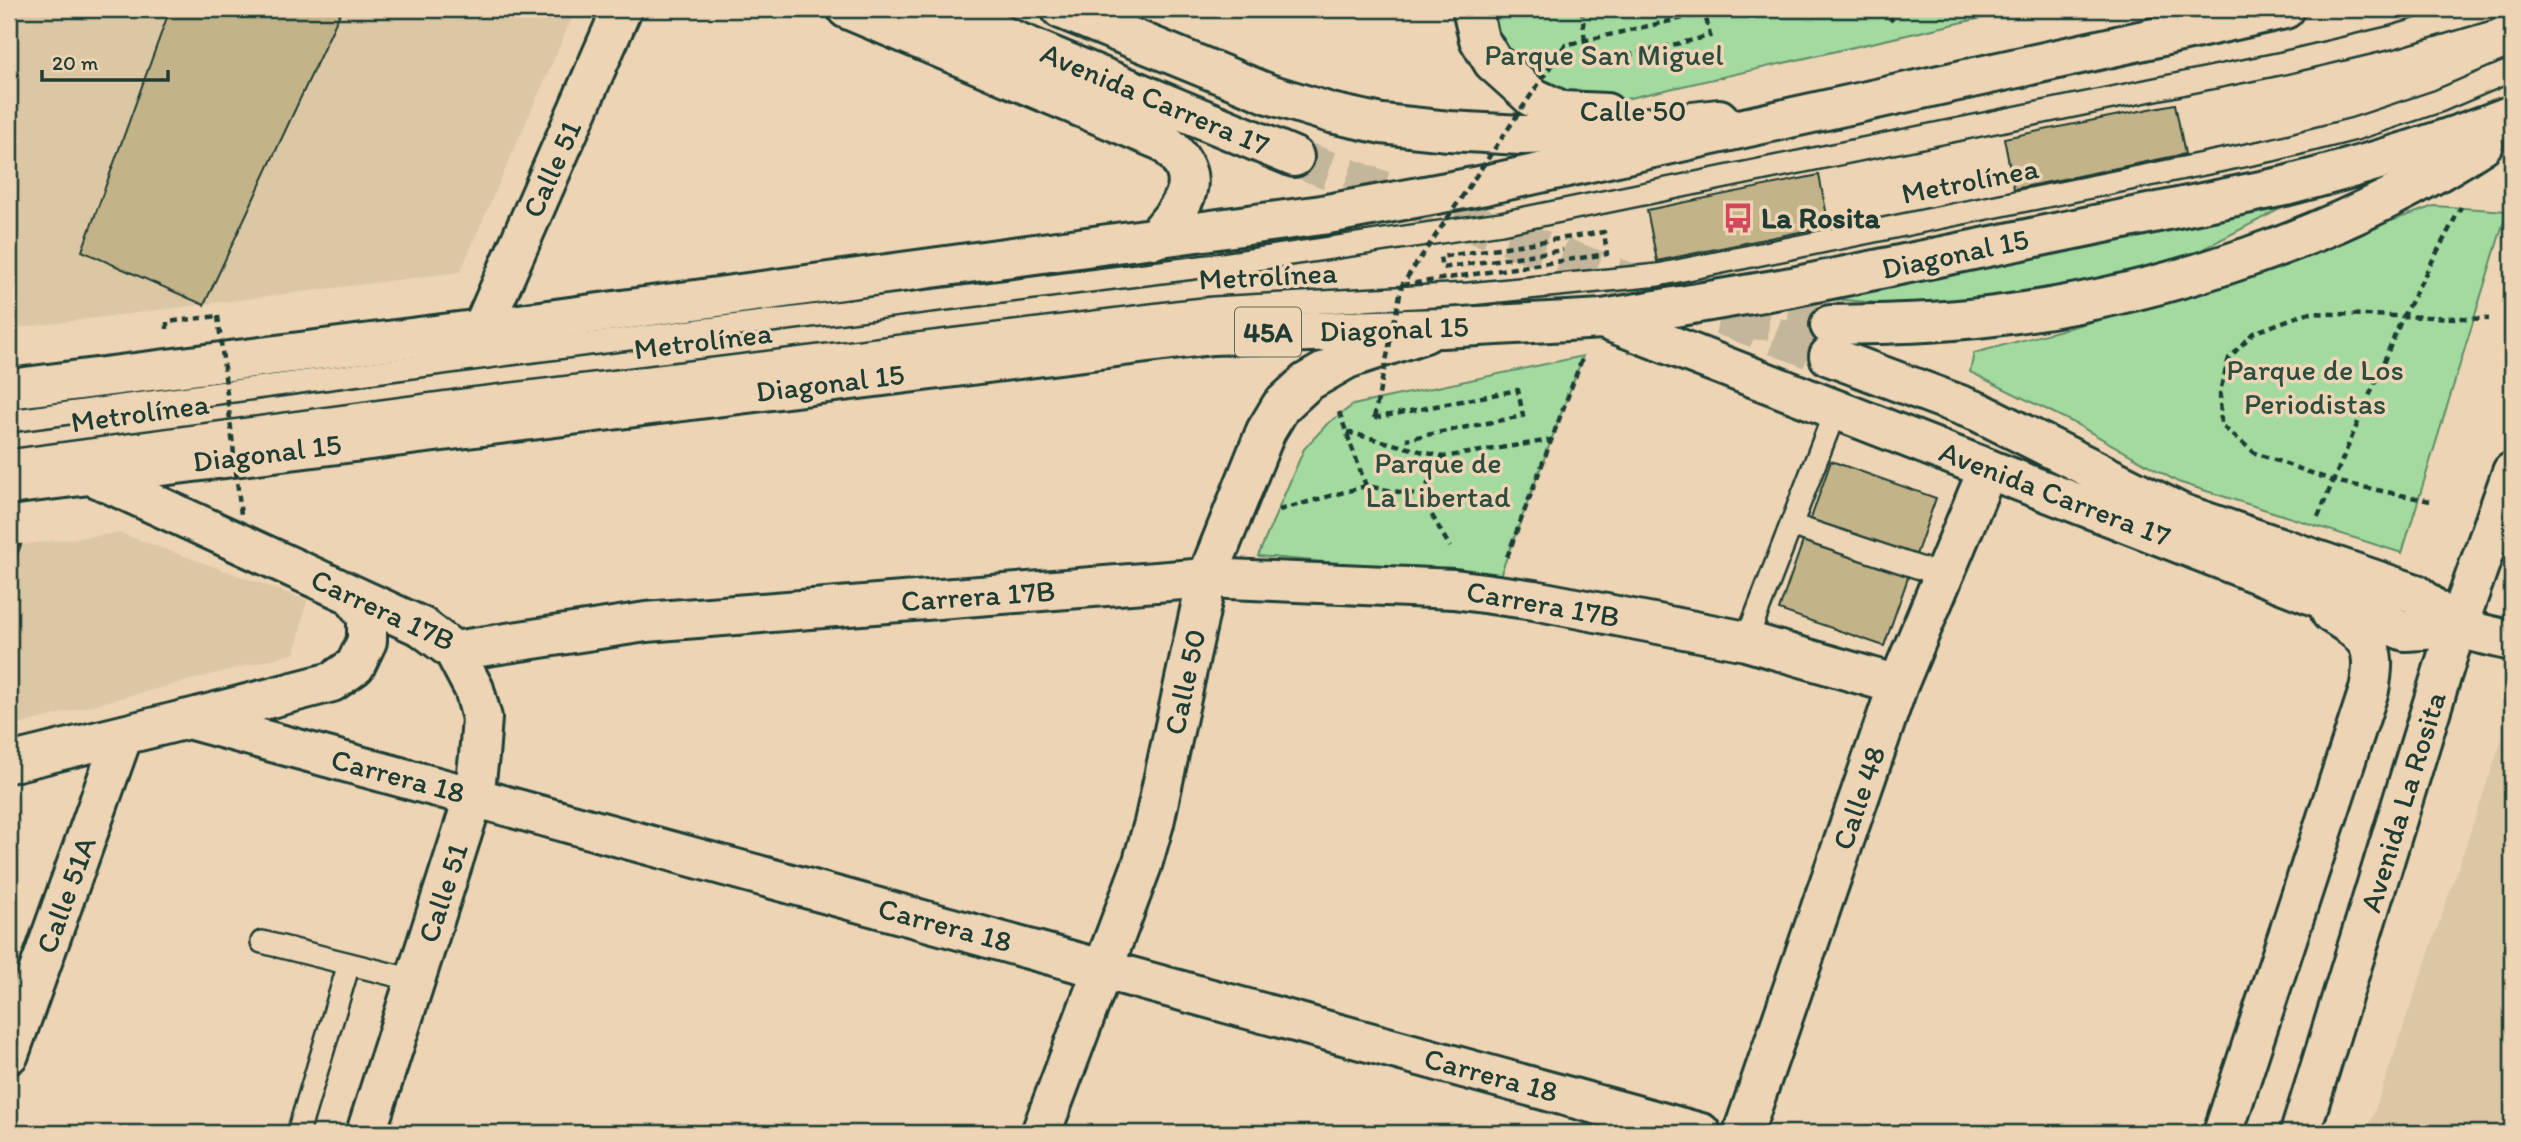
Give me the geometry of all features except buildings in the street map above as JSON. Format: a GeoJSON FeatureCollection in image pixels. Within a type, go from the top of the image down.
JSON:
{"type":"FeatureCollection","features":[{"type":"Feature","properties":{"kind":"main road","name":"Calle 51"},"geometry":{"type":"LineString","coordinates":[[482,329],[622,9]]}},
{"type":"Feature","properties":{"kind":"main road"},"geometry":{"type":"LineString","coordinates":[[847,9],[1164,142],[1181,160],[1187,195],[1183,205],[1154,239]]}},
{"type":"Feature","properties":{"kind":"main road","name":"Avenida Carrera 17"},"geometry":{"type":"LineString","coordinates":[[938,9],[1294,157]]}},
{"type":"Feature","properties":{"kind":"main road","name":"Avenida Carrera 17"},"geometry":{"type":"LineString","coordinates":[[1061,9],[1269,94],[1331,113],[1382,124],[1486,134],[1596,133],[1846,105]]}},
{"type":"Feature","properties":{"kind":"main road","name":"Calle 50"},"geometry":{"type":"LineString","coordinates":[[1472,9],[1479,39],[1493,62],[1532,97],[1562,111],[1617,114],[1846,105]]}},
{"type":"Feature","properties":{"kind":"main road"},"geometry":{"type":"LineString","coordinates":[[9,389],[482,329],[1322,215],[1485,185],[2285,9]]}},
{"type":"Feature","properties":{"kind":"main road","name":"Diagonal 15"},"geometry":{"type":"LineString","coordinates":[[9,485],[1212,335],[1442,328],[1594,334],[1793,287],[2285,186],[2436,143],[2512,115]]}},
{"type":"Feature","properties":{"kind":"main road"},"geometry":{"type":"LineString","coordinates":[[2457,628],[2416,594],[2180,513],[1829,340],[1912,324],[1995,316],[2078,303],[2172,281],[2238,260],[2316,230],[2392,196],[2465,156],[2512,125]]}},
{"type":"Feature","properties":{"kind":"main road","name":"Calle 50"},"geometry":{"type":"LineString","coordinates":[[1041,1133],[1139,876],[1154,823],[1207,578],[1266,431],[1281,406],[1307,382],[1347,359],[1442,328]]}},
{"type":"Feature","properties":{"kind":"main road","name":"Avenida Carrera 17"},"geometry":{"type":"LineString","coordinates":[[1594,334],[1836,409],[2405,631],[2457,628],[2512,641]]}},
{"type":"Feature","properties":{"kind":"main road","name":"Calle 48"},"geometry":{"type":"LineString","coordinates":[[1742,1133],[1898,685],[1989,469]]}},
{"type":"Feature","properties":{"kind":"main road","name":"Avenida La Rosita"},"geometry":{"type":"LineString","coordinates":[[2300,1133],[2457,628],[2512,472]]}},
{"type":"Feature","properties":{"kind":"main road","name":"Carrera 17B"},"geometry":{"type":"LineString","coordinates":[[91,475],[422,627],[454,651],[646,622],[1207,578],[1454,589],[1534,600],[1746,641],[1898,685]]}},
{"type":"Feature","properties":{"kind":"main road"},"geometry":{"type":"LineString","coordinates":[[2223,1133],[2369,690],[2374,666],[2371,650],[2360,632],[2292,586]]}},
{"type":"Feature","properties":{"kind":"main road","name":"Carrera 18"},"geometry":{"type":"LineString","coordinates":[[9,764],[332,682],[355,666],[368,640],[367,617],[352,595]]}},
{"type":"Feature","properties":{"kind":"main road","name":"Calle 51"},"geometry":{"type":"LineString","coordinates":[[366,1133],[474,796],[482,718],[474,690],[454,651]]}},
{"type":"Feature","properties":{"kind":"main road","name":"Carrera 18"},"geometry":{"type":"LineString","coordinates":[[188,719],[1701,1133]]}},
{"type":"Feature","properties":{"kind":"main road","name":"Calle 51A"},"geometry":{"type":"LineString","coordinates":[[9,1054],[123,735]]}},
{"type":"Feature","properties":{"kind":"lane","name":"Metrolínea"},"geometry":{"type":"LineString","coordinates":[[9,421],[503,355],[1209,266],[1500,223],[2283,63],[2393,37],[2488,9]]}},
{"type":"Feature","properties":{"kind":"lane","name":"Metrolínea"},"geometry":{"type":"LineString","coordinates":[[9,461],[472,399],[1176,312],[1469,294],[1658,275],[2272,150],[2355,129],[2439,101],[2512,70]]}},
{"type":"Feature","properties":{"kind":"lane"},"geometry":{"type":"LineString","coordinates":[[1746,641],[1836,409]]}},
{"type":"Feature","properties":{"kind":"lane"},"geometry":{"type":"LineString","coordinates":[[1791,525],[1944,576]]}},
{"type":"Feature","properties":{"kind":"lane"},"geometry":{"type":"LineString","coordinates":[[262,942],[415,980]]}},
{"type":"Feature","properties":{"kind":"lane"},"geometry":{"type":"LineString","coordinates":[[298,1133],[349,964]]}},
{"type":"Feature","properties":{"kind":"path"},"geometry":{"type":"LineString","coordinates":[[1406,439],[1523,416],[1518,390],[1374,418],[1402,285],[1565,45],[1705,13],[1710,36],[1587,65],[1582,9]]}},
{"type":"Feature","properties":{"kind":"path"},"geometry":{"type":"LineString","coordinates":[[1881,9],[1893,21]]}},
{"type":"Feature","properties":{"kind":"path"},"geometry":{"type":"LineString","coordinates":[[2315,524],[2403,316],[2466,197]]}},
{"type":"Feature","properties":{"kind":"path"},"geometry":{"type":"LineString","coordinates":[[1402,285],[1607,254],[1604,232],[1440,257],[1442,268],[1563,250]]}},
{"type":"Feature","properties":{"kind":"path"},"geometry":{"type":"LineString","coordinates":[[2430,501],[2334,481],[2255,453],[2221,425],[2220,391],[2229,358],[2253,333],[2306,313],[2489,319]]}},
{"type":"Feature","properties":{"kind":"path"},"geometry":{"type":"LineString","coordinates":[[168,335],[167,322],[218,316],[241,514]]}},
{"type":"Feature","properties":{"kind":"path"},"geometry":{"type":"LineString","coordinates":[[1485,593],[1594,334]]}},
{"type":"Feature","properties":{"kind":"path"},"geometry":{"type":"LineString","coordinates":[[1336,404],[1366,486]]}},
{"type":"Feature","properties":{"kind":"path"},"geometry":{"type":"LineString","coordinates":[[1347,432],[1443,457],[1551,440]]}},
{"type":"Feature","properties":{"kind":"path"},"geometry":{"type":"LineString","coordinates":[[1421,496],[1443,457]]}},
{"type":"Feature","properties":{"kind":"path"},"geometry":{"type":"LineString","coordinates":[[1228,524],[1366,486],[1421,496],[1485,593]]}},
{"type":"Feature","properties":{"kind":"shaded area"},"geometry":{"type":"Polygon","coordinates":[[[9,9],[576,9],[460,272],[9,329],[9,9]]]}},
{"type":"Feature","properties":{"kind":"shaded area"},"geometry":{"type":"Polygon","coordinates":[[[120,533],[307,600],[295,653],[9,727],[9,546],[120,533]]]}},
{"type":"Feature","properties":{"kind":"shaded area"},"geometry":{"type":"Polygon","coordinates":[[[2512,710],[2512,1133],[2367,1133],[2512,710]]]}},
{"type":"Feature","properties":{"kind":"green space","name":"Parque San Miguel"},"geometry":{"type":"Polygon","coordinates":[[[1491,9],[2021,9],[1608,103],[1566,95],[1541,81],[1507,48],[1493,22],[1491,9]]]}},
{"type":"Feature","properties":{"kind":"green space"},"geometry":{"type":"Polygon","coordinates":[[[2330,183],[2172,265],[2068,294],[1916,306],[1831,299],[2330,183]]]}},
{"type":"Feature","properties":{"kind":"green space","name":"Parque de Los Periodistas"},"geometry":{"type":"Polygon","coordinates":[[[2434,206],[2507,211],[2402,553],[2178,482],[2074,423],[1970,372],[1974,353],[2136,310],[2434,206]]]}},
{"type":"Feature","properties":{"kind":"green space","name":"Parque de La Libertad"},"geometry":{"type":"Polygon","coordinates":[[[1583,356],[1499,578],[1258,556],[1304,449],[1327,424],[1353,405],[1583,356]]]}},
{"type":"Feature","properties":{"kind":"tunnel"},"geometry":{"type":"LineString","coordinates":[[1294,157],[1829,356]]}},
{"type":"Feature","properties":{"kind":"tunnel"},"geometry":{"type":"LineString","coordinates":[[1731,319],[1830,325]]}},
{"type":"Feature","properties":{"kind":"place","name":"La Rosita"},"geometry":{"type":"Point","coordinates":[1738,218]}}]}
